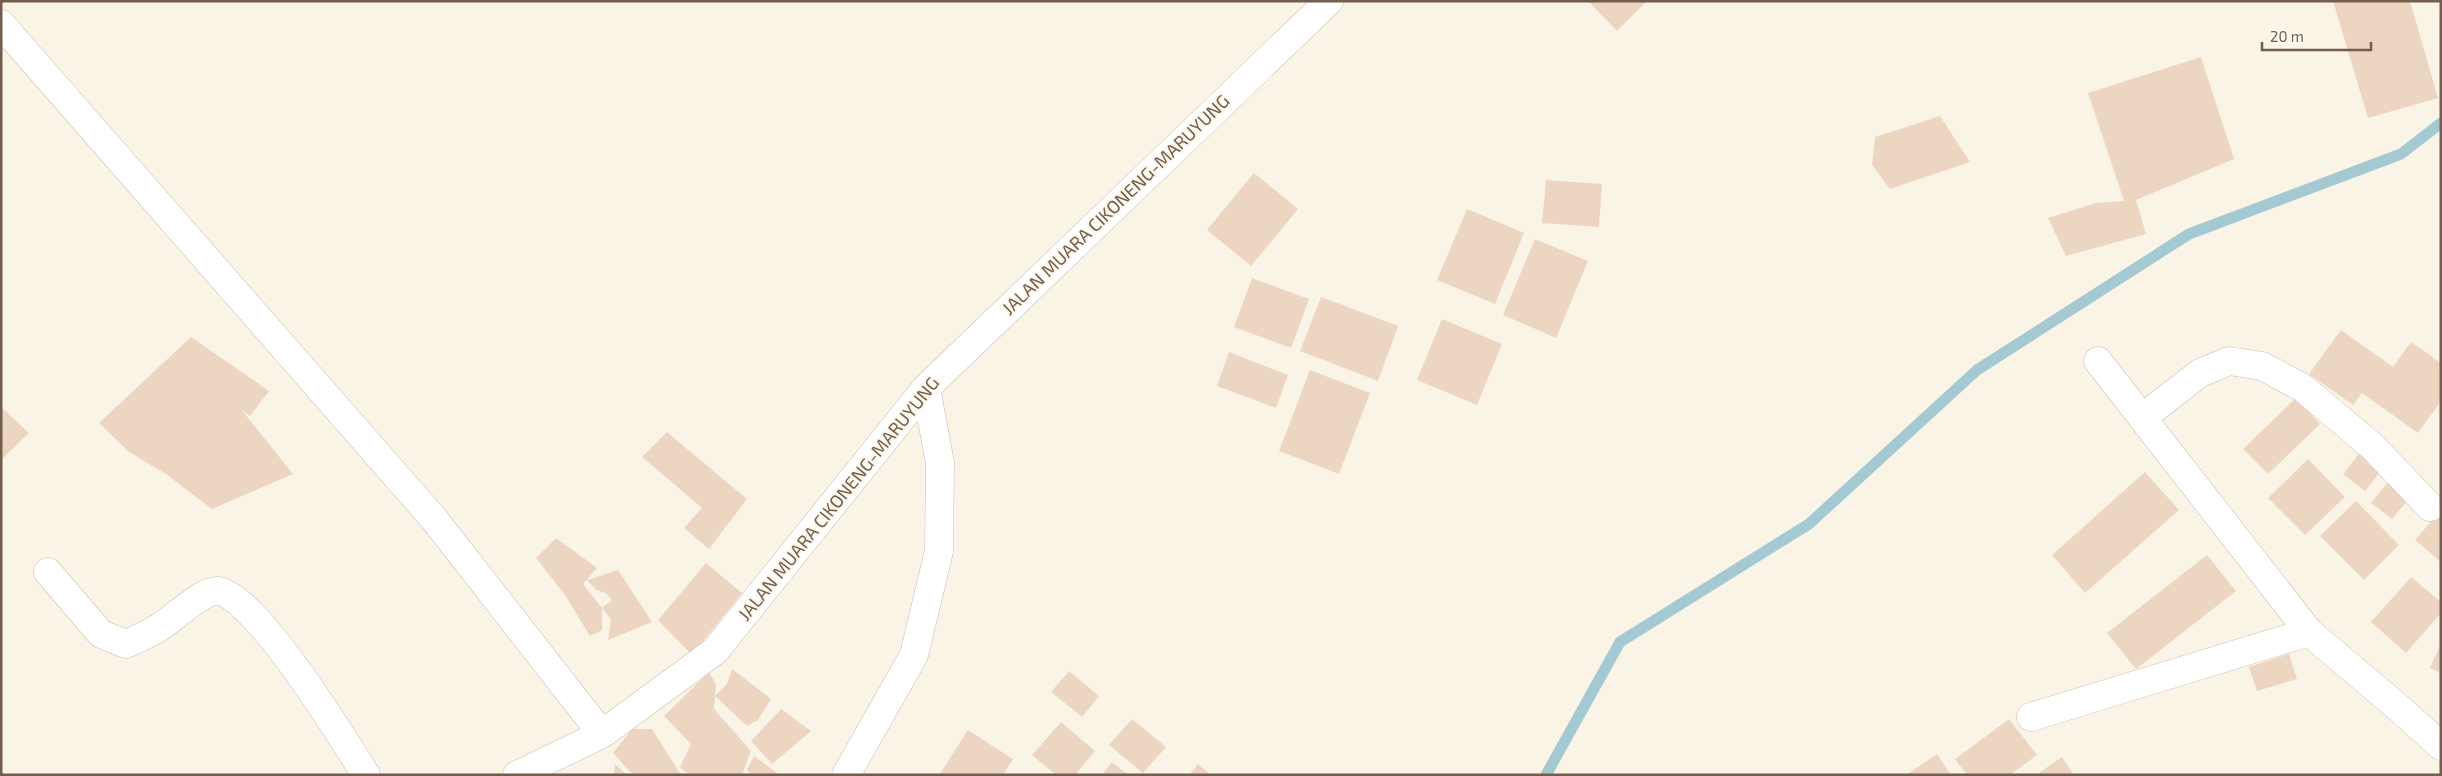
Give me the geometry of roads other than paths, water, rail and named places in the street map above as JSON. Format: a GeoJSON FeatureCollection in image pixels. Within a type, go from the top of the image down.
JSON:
{"type":"FeatureCollection","features":[{"type":"Feature","properties":{"kind":"street","name":"JALAN MUARA CIKONENG-MARUYUNG"},"geometry":{"type":"LineString","coordinates":[[517,775],[602,734],[716,652],[926,388],[1329,1]]}},
{"type":"Feature","properties":{"kind":"street"},"geometry":{"type":"LineString","coordinates":[[1,24],[434,519],[602,734]]}},
{"type":"Feature","properties":{"kind":"street"},"geometry":{"type":"LineString","coordinates":[[2098,360],[2309,632],[2441,746]]}},
{"type":"Feature","properties":{"kind":"street"},"geometry":{"type":"LineString","coordinates":[[2142,418],[2200,373],[2229,360],[2262,366],[2303,388],[2373,447],[2430,507]]}},
{"type":"Feature","properties":{"kind":"street"},"geometry":{"type":"LineString","coordinates":[[846,775],[914,655],[938,551],[940,463],[926,388]]}},
{"type":"Feature","properties":{"kind":"street"},"geometry":{"type":"LineString","coordinates":[[48,572],[101,634],[126,644],[158,628],[206,595],[216,591],[229,595],[254,617],[311,690],[366,775]]}},
{"type":"Feature","properties":{"kind":"street"},"geometry":{"type":"LineString","coordinates":[[2031,717],[2309,632]]}},
{"type":"Feature","properties":{"kind":"waterway"},"geometry":{"type":"LineString","coordinates":[[1546,775],[1620,642],[1809,524],[1977,370],[2189,234],[2401,154],[2441,123]]}}]}
